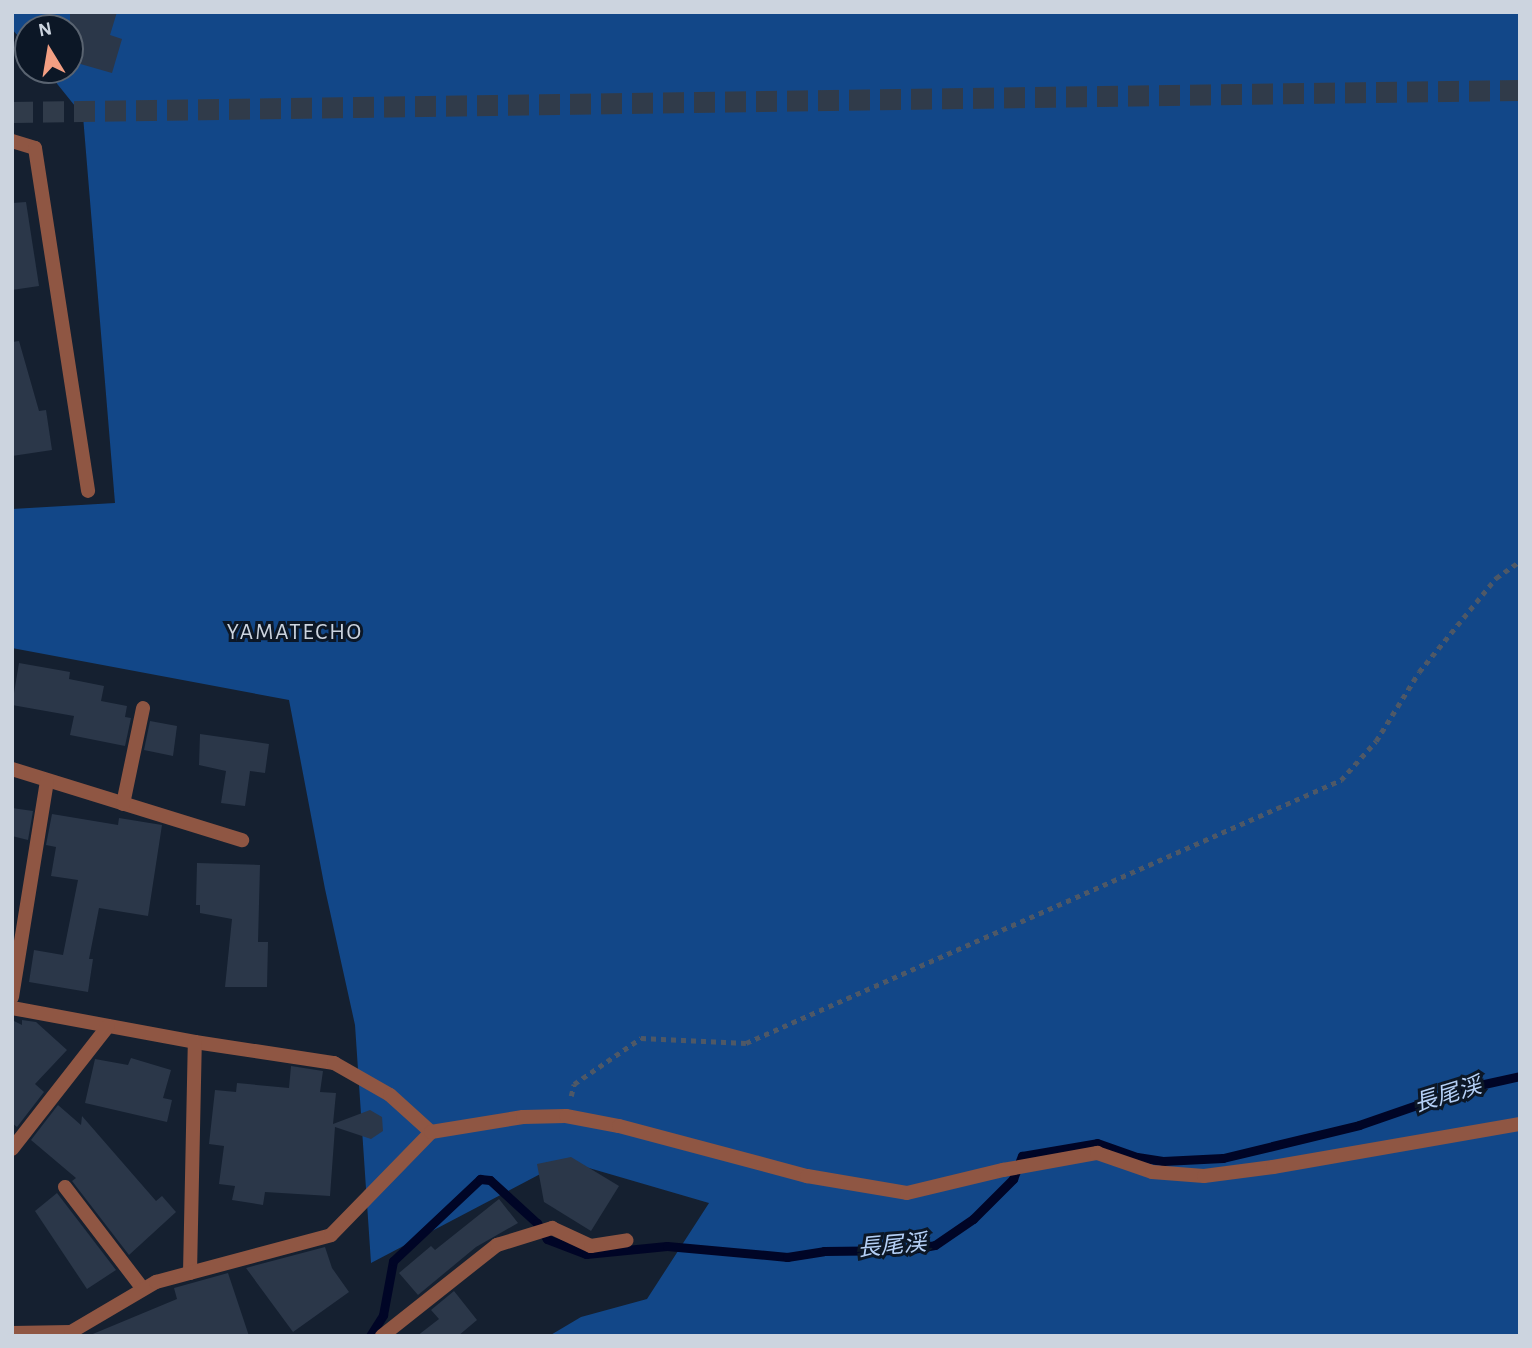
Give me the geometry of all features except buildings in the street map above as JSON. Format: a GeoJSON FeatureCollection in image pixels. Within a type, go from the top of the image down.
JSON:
{"type":"FeatureCollection","features":[{"type":"Feature","properties":{"kind":"street"},"geometry":{"type":"LineString","coordinates":[[12,141],[35,148],[89,491]]}},
{"type":"Feature","properties":{"kind":"street"},"geometry":{"type":"LineString","coordinates":[[123,804],[143,708]]}},
{"type":"Feature","properties":{"kind":"street"},"geometry":{"type":"LineString","coordinates":[[12,769],[242,840]]}},
{"type":"Feature","properties":{"kind":"street"},"geometry":{"type":"LineString","coordinates":[[12,996],[47,782]]}},
{"type":"Feature","properties":{"kind":"street"},"geometry":{"type":"LineString","coordinates":[[12,1008],[195,1042],[334,1063],[390,1095],[431,1132]]}},
{"type":"Feature","properties":{"kind":"street"},"geometry":{"type":"LineString","coordinates":[[12,1149],[108,1026]]}},
{"type":"Feature","properties":{"kind":"street"},"geometry":{"type":"LineString","coordinates":[[190,1273],[195,1042]]}},
{"type":"Feature","properties":{"kind":"street"},"geometry":{"type":"LineString","coordinates":[[12,1333],[70,1334],[143,1289],[190,1273],[331,1235],[431,1132],[523,1117],[566,1116],[619,1126],[807,1176],[907,1193],[1003,1170],[1097,1153],[1152,1172],[1204,1176],[1273,1167],[1520,1124]]}},
{"type":"Feature","properties":{"kind":"street"},"geometry":{"type":"LineString","coordinates":[[65,1187],[143,1289]]}},
{"type":"Feature","properties":{"kind":"street"},"geometry":{"type":"LineString","coordinates":[[382,1336],[497,1245],[552,1228],[591,1246],[627,1240]]}},
{"type":"Feature","properties":{"kind":"path"},"geometry":{"type":"LineString","coordinates":[[566,1116],[574,1084],[641,1038],[746,1043],[1341,780],[1376,741],[1419,672],[1496,578],[1520,561]]}},
{"type":"Feature","properties":{"kind":"shaded area"},"geometry":{"type":"Polygon","coordinates":[[[12,12],[1520,12],[1520,1336],[549,1336],[581,1317],[647,1299],[709,1203],[565,1161],[371,1263],[355,1025],[325,889],[289,700],[12,648],[12,509],[115,503],[83,116],[57,84],[84,84],[84,14],[14,14],[14,31],[12,12]]]}},
{"type":"Feature","properties":{"kind":"waterway","name":"長尾渓"},"geometry":{"type":"LineString","coordinates":[[370,1336],[383,1315],[393,1261],[480,1179],[490,1180],[537,1223],[547,1239],[586,1254],[667,1246],[787,1257],[824,1251],[907,1250],[935,1245],[973,1219],[1013,1179],[1022,1156],[1097,1143],[1137,1157],[1163,1161],[1223,1158],[1359,1125],[1466,1088],[1520,1076]]}},
{"type":"Feature","properties":{"kind":"tunnel"},"geometry":{"type":"LineString","coordinates":[[12,112],[1520,90]]}},
{"type":"Feature","properties":{"kind":"district","name":"YAMATECHO"},"geometry":{"type":"Point","coordinates":[295,633]}}]}
